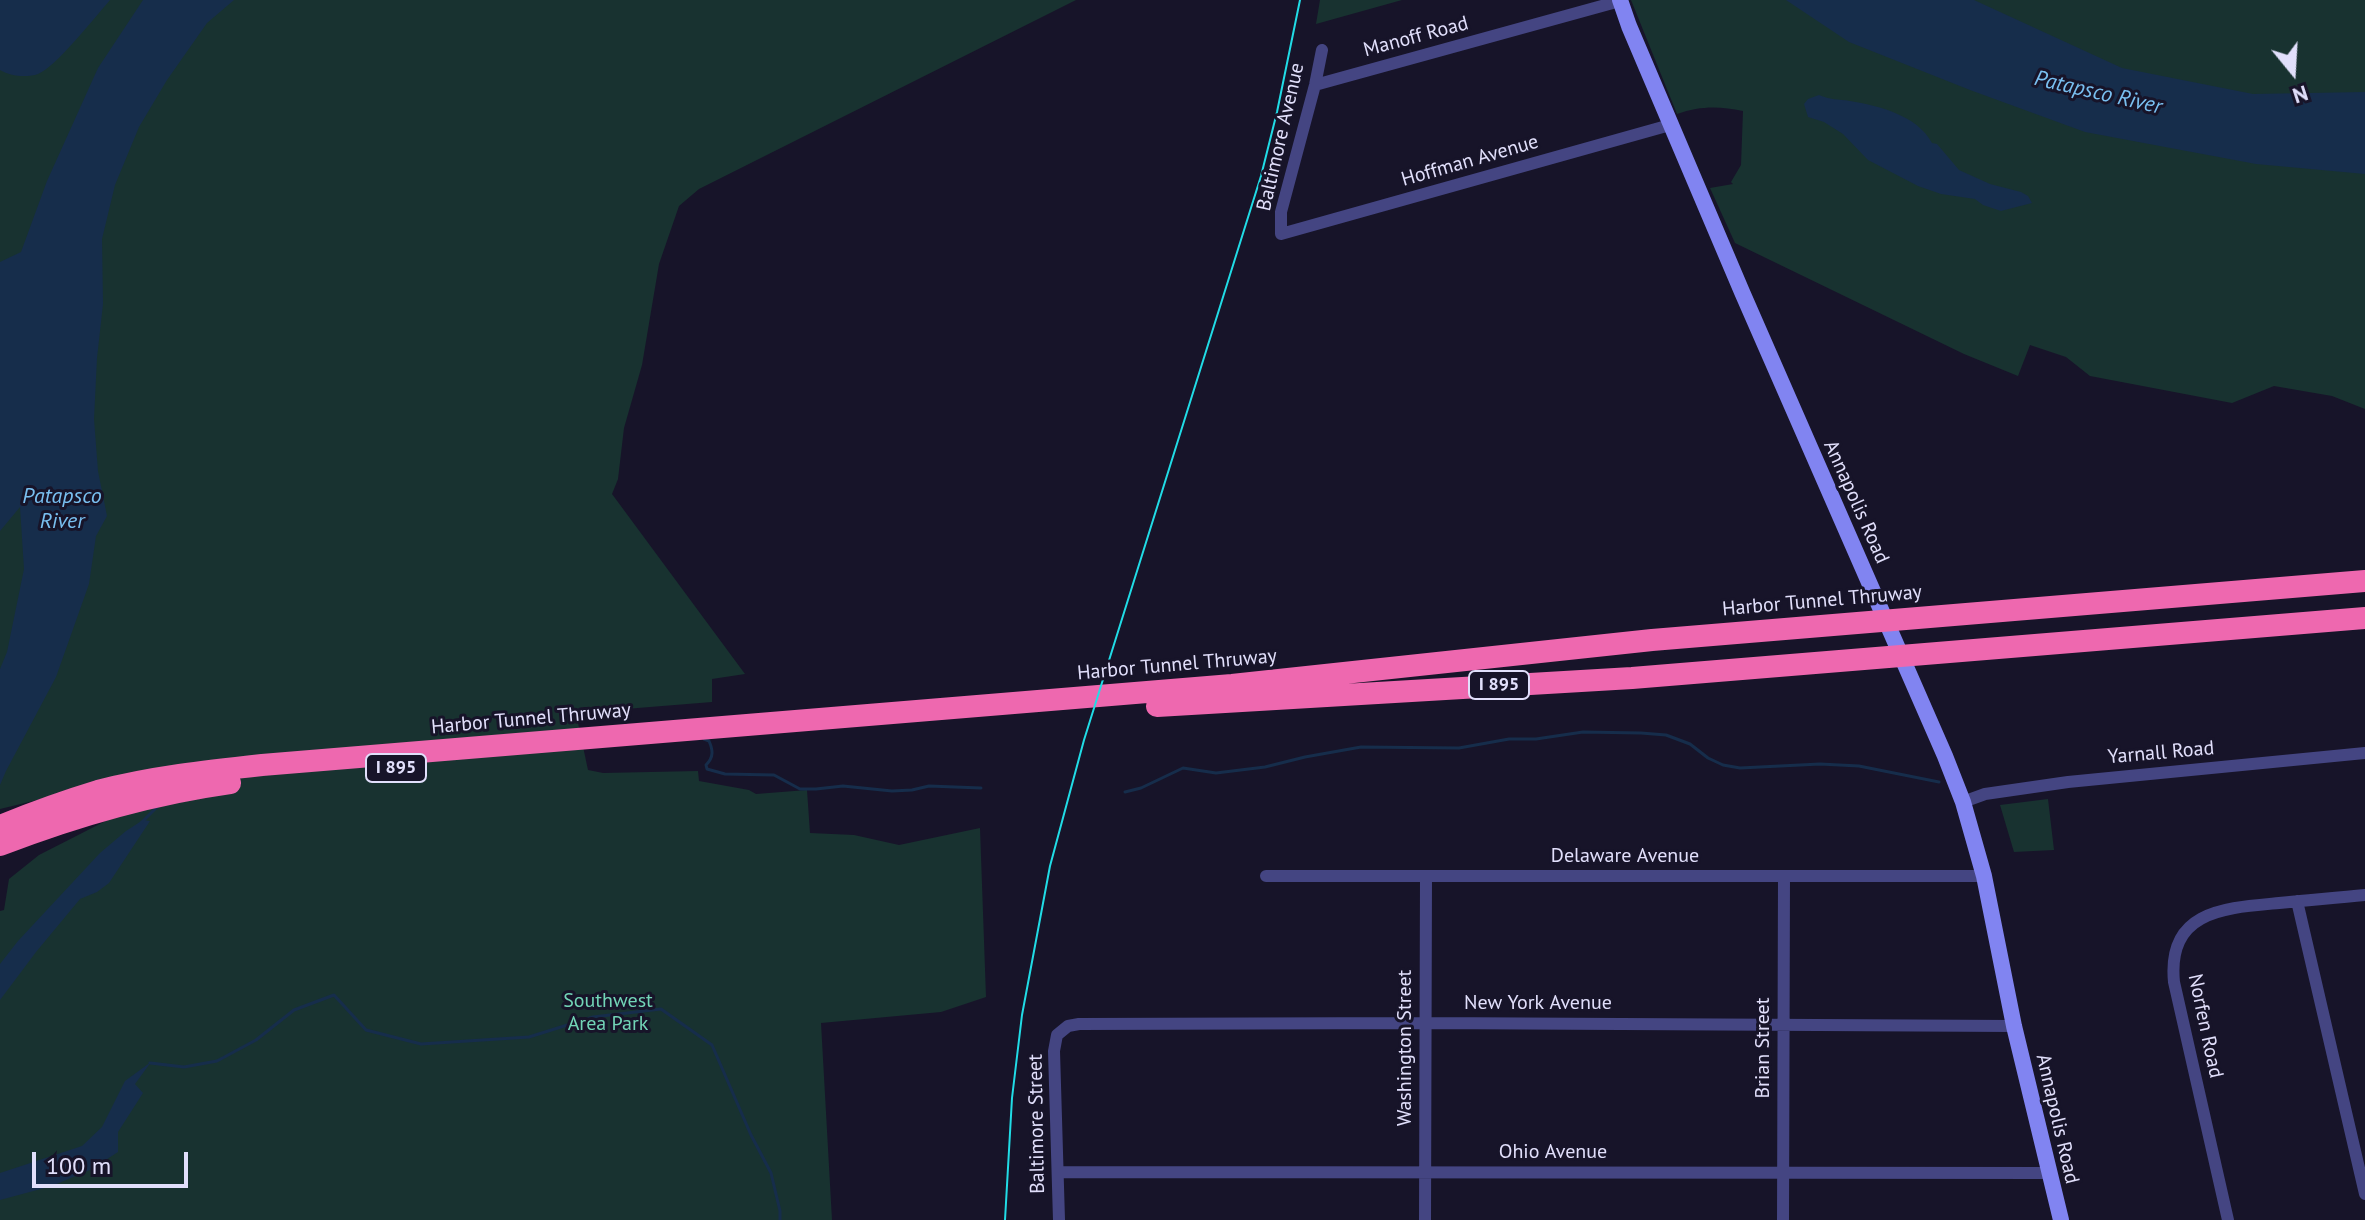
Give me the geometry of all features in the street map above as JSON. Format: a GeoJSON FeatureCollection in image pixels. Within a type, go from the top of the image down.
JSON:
{"type":"FeatureCollection","features":[{"type":"Feature","properties":{"kind":"highway","name":"Harbor Tunnel Thruway"},"geometry":{"type":"LineString","coordinates":[[0,826],[100,791],[180,775],[277,764],[1069,706],[1652,640],[2365,581]]}},
{"type":"Feature","properties":{"kind":"highway","name":"Harbor Tunnel Thruway"},"geometry":{"type":"LineString","coordinates":[[1133,700],[1617,679],[2365,618]]}},
{"type":"Feature","properties":{"kind":"highway","name":"Harbor Tunnel Thruway"},"geometry":{"type":"LineString","coordinates":[[0,845],[60,822],[122,804],[218,785],[800,727]]}},
{"type":"Feature","properties":{"kind":"main road","name":"Annapolis Road"},"geometry":{"type":"LineString","coordinates":[[1620,0],[1670,125],[1963,802],[1984,876],[2014,1026],[2061,1220]]}},
{"type":"Feature","properties":{"kind":"street","name":"Manoff Road"},"geometry":{"type":"LineString","coordinates":[[1315,85],[1620,0]]}},
{"type":"Feature","properties":{"kind":"street","name":"Baltimore Avenue"},"geometry":{"type":"LineString","coordinates":[[1281,234],[1281,212],[1322,50]]}},
{"type":"Feature","properties":{"kind":"street","name":"Hoffman Avenue"},"geometry":{"type":"LineString","coordinates":[[1281,234],[1670,125]]}},
{"type":"Feature","properties":{"kind":"street","name":"Yarnall Road"},"geometry":{"type":"LineString","coordinates":[[1963,802],[1985,794],[2068,782],[2365,753]]}},
{"type":"Feature","properties":{"kind":"street","name":"Delaware Avenue"},"geometry":{"type":"LineString","coordinates":[[1266,876],[1984,876]]}},
{"type":"Feature","properties":{"kind":"street","name":"Washington Street"},"geometry":{"type":"LineString","coordinates":[[1425,1220],[1426,876]]}},
{"type":"Feature","properties":{"kind":"street","name":"Brian Street"},"geometry":{"type":"LineString","coordinates":[[1783,1220],[1784,876]]}},
{"type":"Feature","properties":{"kind":"street","name":"Norfen Road"},"geometry":{"type":"LineString","coordinates":[[2228,1220],[2174,982],[2174,955],[2179,939],[2188,928],[2213,912],[2227,908],[2365,895]]}},
{"type":"Feature","properties":{"kind":"street"},"geometry":{"type":"LineString","coordinates":[[2297,901],[2365,1194]]}},
{"type":"Feature","properties":{"kind":"street","name":"New York Avenue"},"geometry":{"type":"LineString","coordinates":[[1062,1030],[1079,1024],[2014,1026]]}},
{"type":"Feature","properties":{"kind":"street","name":"Baltimore Street"},"geometry":{"type":"LineString","coordinates":[[1059,1220],[1054,1051],[1057,1035],[1062,1030]]}},
{"type":"Feature","properties":{"kind":"street","name":"Ohio Avenue"},"geometry":{"type":"LineString","coordinates":[[1059,1172],[2048,1173]]}},
{"type":"Feature","properties":{"kind":"green space","name":"Southwest Area Park"},"geometry":{"type":"Polygon","coordinates":[[[0,0],[1076,0],[699,189],[679,206],[659,264],[642,365],[624,428],[618,479],[612,494],[745,674],[712,679],[712,702],[588,712],[578,723],[588,770],[603,773],[698,771],[699,781],[756,794],[807,790],[810,833],[854,835],[899,845],[980,828],[986,997],[941,1012],[821,1023],[832,1220],[0,1220],[0,911],[4,910],[9,879],[39,855],[133,807],[91,787],[0,809],[0,0]]]}},
{"type":"Feature","properties":{"kind":"green space"},"geometry":{"type":"Polygon","coordinates":[[[1320,0],[1402,0],[1316,24],[1320,0]]]}},
{"type":"Feature","properties":{"kind":"green space"},"geometry":{"type":"Polygon","coordinates":[[[1631,0],[2365,0],[2365,409],[2332,396],[2274,386],[2232,403],[2090,376],[2066,357],[2030,345],[2018,376],[1964,354],[1735,243],[1710,188],[1733,184],[1731,182],[1741,165],[1743,111],[1710,108],[1677,114],[1631,0]]]}},
{"type":"Feature","properties":{"kind":"green space"},"geometry":{"type":"Polygon","coordinates":[[[2048,799],[2054,850],[2014,852],[2000,805],[2048,799]]]}},
{"type":"Feature","properties":{"kind":"water"},"geometry":{"type":"Polygon","coordinates":[[[0,0],[110,0],[45,70],[24,76],[0,70],[0,0]]]}},
{"type":"Feature","properties":{"kind":"water","name":"Patapsco River"},"geometry":{"type":"Polygon","coordinates":[[[143,0],[234,0],[207,23],[167,80],[139,127],[115,185],[102,239],[103,304],[94,419],[98,471],[107,516],[96,536],[89,584],[56,677],[0,785],[0,669],[7,652],[24,569],[20,507],[0,531],[0,262],[21,252],[47,181],[98,68],[143,0]]]}},
{"type":"Feature","properties":{"kind":"water","name":"Patapsco River"},"geometry":{"type":"Polygon","coordinates":[[[1786,0],[1974,0],[2122,68],[2253,94],[2365,92],[2365,174],[2256,164],[2085,132],[1849,42],[1786,0]]]}},
{"type":"Feature","properties":{"kind":"water"},"geometry":{"type":"Polygon","coordinates":[[[1819,95],[1896,113],[1917,125],[1959,170],[1990,184],[2021,192],[2032,203],[2001,211],[1975,199],[1941,194],[1918,186],[1868,160],[1843,134],[1824,122],[1808,117],[1804,104],[1819,95]]]}},
{"type":"Feature","properties":{"kind":"water"},"geometry":{"type":"Polygon","coordinates":[[[143,820],[150,821],[109,883],[80,899],[0,1000],[0,964],[18,941],[100,853],[143,820]]]}},
{"type":"Feature","properties":{"kind":"water"},"geometry":{"type":"Polygon","coordinates":[[[151,1062],[135,1084],[143,1093],[118,1132],[118,1152],[90,1170],[52,1186],[0,1200],[0,1173],[82,1146],[102,1127],[125,1081],[151,1062]]]}},
{"type":"Feature","properties":{"kind":"waterway"},"geometry":{"type":"LineString","coordinates":[[1125,792],[1141,788],[1183,768],[1216,773],[1265,767],[1361,747],[1459,748],[1509,739],[1536,739],[1583,732],[1666,735],[1690,744],[1723,765],[1740,768],[1820,764],[1859,766],[1939,782]]}},
{"type":"Feature","properties":{"kind":"waterway"},"geometry":{"type":"LineString","coordinates":[[704,739],[709,741],[712,750],[707,769],[725,774],[774,775],[800,789],[843,786],[892,791],[929,786],[981,788]]}},
{"type":"Feature","properties":{"kind":"waterway"},"geometry":{"type":"LineString","coordinates":[[141,823],[158,806]]}},
{"type":"Feature","properties":{"kind":"waterway"},"geometry":{"type":"LineString","coordinates":[[150,1063],[184,1067],[217,1061],[256,1040],[294,1010],[334,995],[366,1030],[421,1044],[529,1037],[593,1017],[661,1009],[712,1045],[771,1173],[780,1220]]}},
{"type":"Feature","properties":{"kind":"tram line"},"geometry":{"type":"LineString","coordinates":[[1005,1220],[1012,1098],[1022,1015],[1050,866],[1084,740],[1261,176],[1300,0]]}}]}
